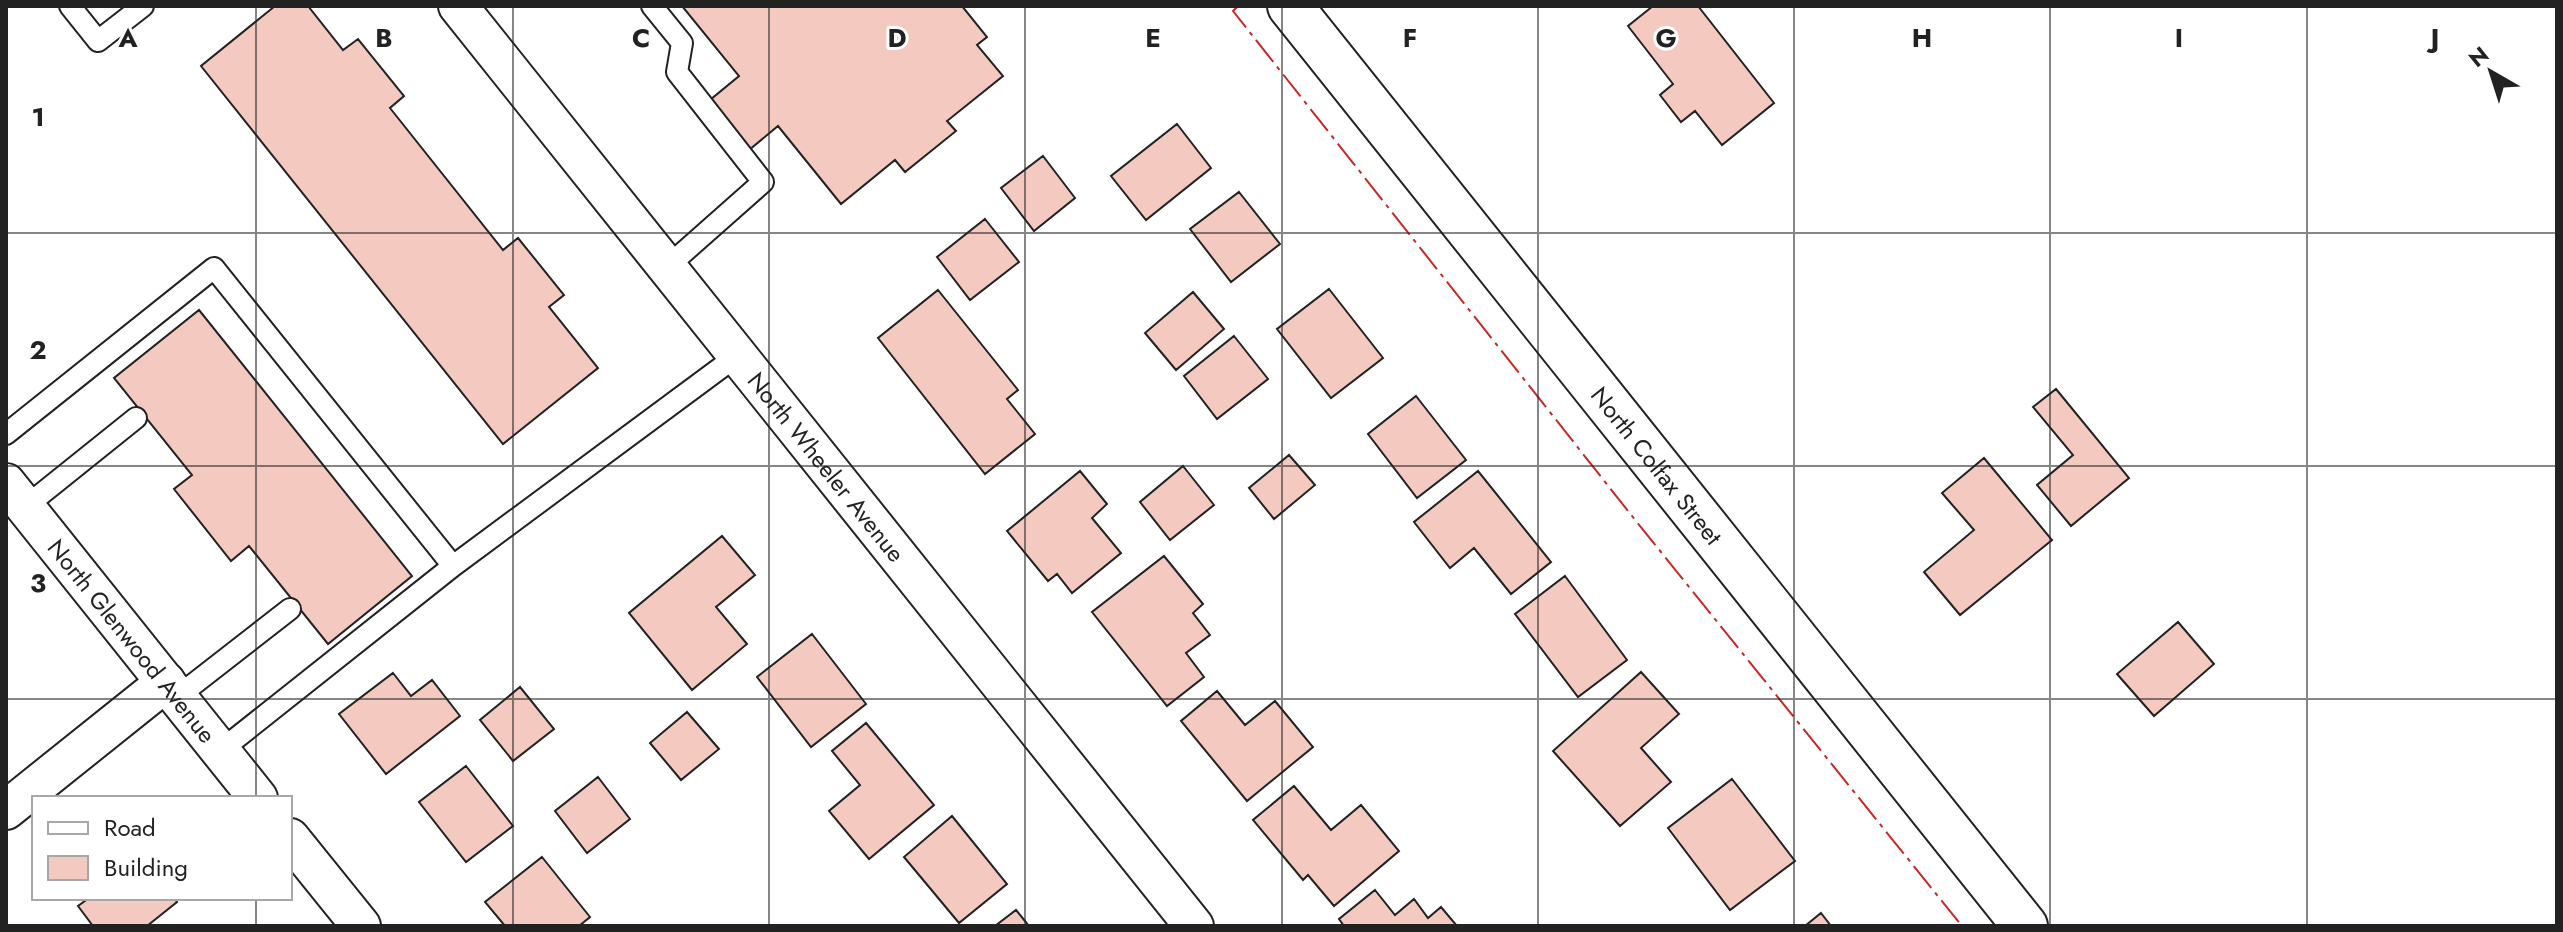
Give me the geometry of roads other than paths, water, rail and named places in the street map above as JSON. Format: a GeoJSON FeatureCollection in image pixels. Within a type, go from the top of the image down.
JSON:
{"type":"FeatureCollection","features":[{"type":"Feature","properties":{"kind":"street","name":"North Wheeler Avenue"},"geometry":{"type":"LineString","coordinates":[[458,6],[1194,926]]}},
{"type":"Feature","properties":{"kind":"street","name":"North Colfax Street"},"geometry":{"type":"LineString","coordinates":[[1290,6],[2025,926]]}},
{"type":"Feature","properties":{"kind":"street","name":"North Glenwood Avenue"},"geometry":{"type":"LineString","coordinates":[[15,495],[256,796]]}},
{"type":"Feature","properties":{"kind":"street"},"geometry":{"type":"LineString","coordinates":[[6,810],[172,690]]}},
{"type":"Feature","properties":{"kind":"street"},"geometry":{"type":"LineString","coordinates":[[292,840],[361,926]]}},
{"type":"Feature","properties":{"kind":"lane"},"geometry":{"type":"LineString","coordinates":[[70,6],[98,41],[143,6]]}},
{"type":"Feature","properties":{"kind":"lane"},"geometry":{"type":"LineString","coordinates":[[652,6],[682,43],[677,72],[763,182],[667,267]]}},
{"type":"Feature","properties":{"kind":"lane"},"geometry":{"type":"LineString","coordinates":[[6,434],[214,268],[453,566]]}},
{"type":"Feature","properties":{"kind":"lane"},"geometry":{"type":"LineString","coordinates":[[220,751],[453,566],[738,355]]}},
{"type":"Feature","properties":{"kind":"lane"},"geometry":{"type":"LineString","coordinates":[[15,495],[136,418]]}},
{"type":"Feature","properties":{"kind":"lane"},"geometry":{"type":"LineString","coordinates":[[172,690],[290,609]]}}]}
